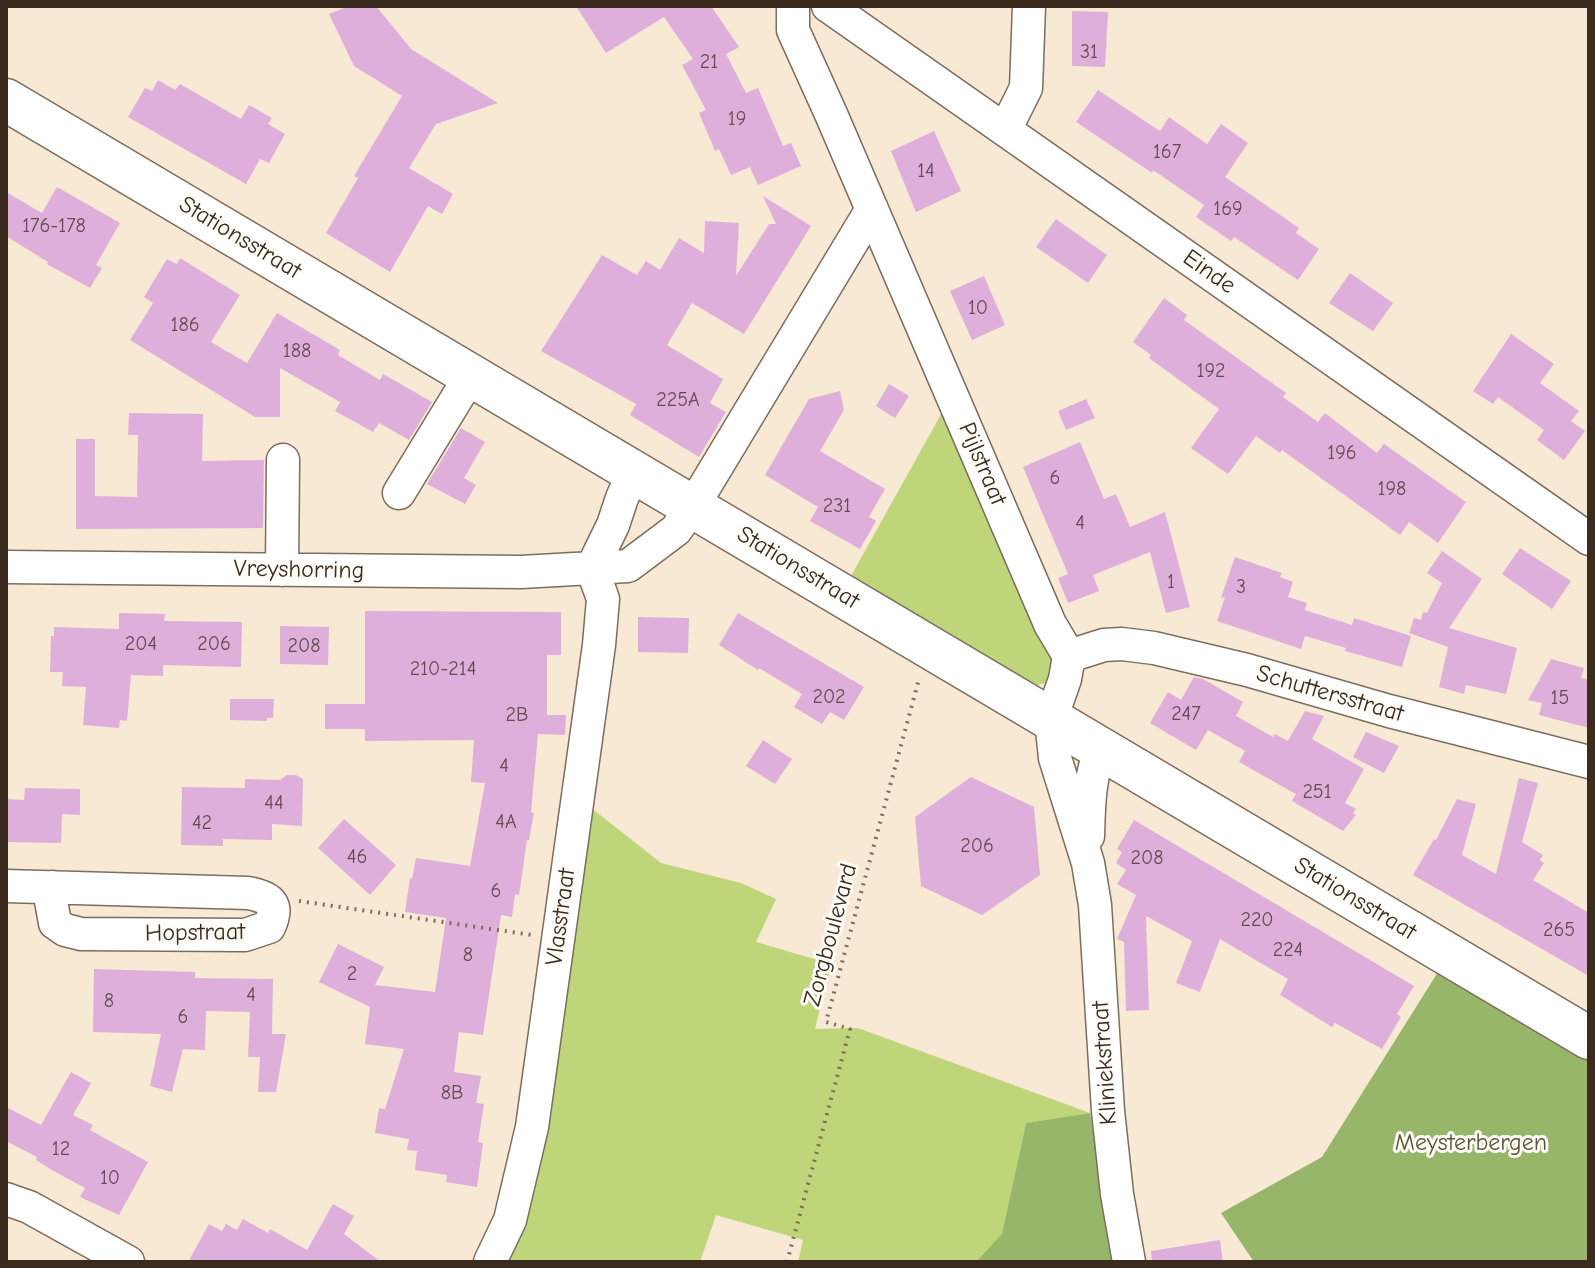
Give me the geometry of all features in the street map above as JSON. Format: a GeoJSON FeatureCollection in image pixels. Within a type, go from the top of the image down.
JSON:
{"type":"FeatureCollection","features":[{"type":"Feature","properties":{"kind":"main road","name":"Stationsstraat"},"geometry":{"type":"LineString","coordinates":[[6,100],[1589,1038]]}},
{"type":"Feature","properties":{"kind":"street","name":"Pijlstraat"},"geometry":{"type":"LineString","coordinates":[[793,6],[793,30],[1050,624],[1069,656]]}},
{"type":"Feature","properties":{"kind":"street","name":"Einde"},"geometry":{"type":"LineString","coordinates":[[828,6],[1589,539]]}},
{"type":"Feature","properties":{"kind":"street"},"geometry":{"type":"LineString","coordinates":[[1005,130],[1026,88],[1029,6]]}},
{"type":"Feature","properties":{"kind":"street"},"geometry":{"type":"LineString","coordinates":[[693,506],[872,209]]}},
{"type":"Feature","properties":{"kind":"street"},"geometry":{"type":"LineString","coordinates":[[399,493],[471,375]]}},
{"type":"Feature","properties":{"kind":"street"},"geometry":{"type":"LineString","coordinates":[[282,570],[283,460]]}},
{"type":"Feature","properties":{"kind":"street"},"geometry":{"type":"LineString","coordinates":[[592,568],[634,471]]}},
{"type":"Feature","properties":{"kind":"street","name":"Vreyshorring"},"geometry":{"type":"LineString","coordinates":[[6,567],[521,572],[628,566],[676,530],[693,506]]}},
{"type":"Feature","properties":{"kind":"street","name":"Vlasstraat"},"geometry":{"type":"LineString","coordinates":[[490,1262],[510,1220],[532,1127],[599,645],[603,599],[592,568]]}},
{"type":"Feature","properties":{"kind":"street","name":"Schuttersstraat"},"geometry":{"type":"LineString","coordinates":[[1069,656],[1104,645],[1154,648],[1589,762]]}},
{"type":"Feature","properties":{"kind":"street"},"geometry":{"type":"LineString","coordinates":[[1051,719],[1065,679],[1069,656]]}},
{"type":"Feature","properties":{"kind":"street","name":"Kliniekstraat"},"geometry":{"type":"LineString","coordinates":[[1051,719],[1055,758],[1088,863],[1095,905],[1110,1125],[1117,1194],[1129,1262]]}},
{"type":"Feature","properties":{"kind":"street","name":"Kliniekstraat"},"geometry":{"type":"LineString","coordinates":[[1088,863],[1089,789],[1092,769],[1101,749]]}},
{"type":"Feature","properties":{"kind":"street","name":"Hopstraat"},"geometry":{"type":"LineString","coordinates":[[6,886],[52,887],[248,893],[265,896],[272,904],[274,916],[269,927],[245,935],[81,934],[65,930],[55,923],[52,887]]}},
{"type":"Feature","properties":{"kind":"street"},"geometry":{"type":"LineString","coordinates":[[6,1199],[29,1207],[128,1262]]}},
{"type":"Feature","properties":{"kind":"path","name":"Zorgboulevard"},"geometry":{"type":"LineString","coordinates":[[787,1262],[850,1029],[826,1022],[928,646]]}},
{"type":"Feature","properties":{"kind":"path"},"geometry":{"type":"LineString","coordinates":[[265,896],[558,939]]}},
{"type":"Feature","properties":{"kind":"green space"},"geometry":{"type":"Polygon","coordinates":[[[944,409],[1052,656],[1053,676],[1046,683],[1037,685],[851,576],[944,409]]]}},
{"type":"Feature","properties":{"kind":"green space"},"geometry":{"type":"Polygon","coordinates":[[[590,807],[661,863],[741,883],[776,899],[756,942],[831,964],[815,1029],[858,1028],[1090,1113],[1026,1123],[1002,1235],[976,1262],[798,1262],[803,1240],[716,1215],[700,1262],[505,1260],[553,1094],[590,807]]]}},
{"type":"Feature","properties":{"kind":"green space","name":"Meysterbergen"},"geometry":{"type":"Polygon","coordinates":[[[1438,972],[1589,1061],[1589,1262],[1254,1262],[1221,1213],[1322,1157],[1438,972]]]}},
{"type":"Feature","properties":{"kind":"green space"},"geometry":{"type":"Polygon","coordinates":[[[1090,1113],[1116,1262],[976,1262],[1002,1234],[1026,1123],[1090,1113]]]}},
{"type":"Feature","properties":{"kind":"building"},"geometry":{"type":"Polygon","coordinates":[[[349,6],[376,6],[411,49],[498,103],[436,124],[409,168],[453,194],[442,214],[428,206],[390,272],[326,233],[358,178],[354,176],[402,96],[354,66],[329,14],[349,6]]]}},
{"type":"Feature","properties":{"kind":"building"},"geometry":{"type":"Polygon","coordinates":[[[576,6],[711,6],[739,47],[726,54],[746,93],[758,88],[783,146],[791,143],[801,166],[758,185],[750,167],[731,175],[719,149],[715,151],[699,113],[706,110],[682,65],[693,59],[664,17],[606,53],[576,6]]]}},
{"type":"Feature","properties":{"kind":"building"},"geometry":{"type":"Polygon","coordinates":[[[1072,11],[1108,12],[1105,67],[1072,66],[1072,11]]]}},
{"type":"Feature","properties":{"kind":"building"},"geometry":{"type":"Polygon","coordinates":[[[158,80],[175,90],[180,84],[241,119],[249,105],[272,118],[268,124],[285,134],[269,163],[260,159],[246,184],[128,117],[145,88],[152,91],[158,80]]]}},
{"type":"Feature","properties":{"kind":"building"},"geometry":{"type":"Polygon","coordinates":[[[1098,90],[1160,131],[1169,117],[1207,144],[1221,124],[1248,143],[1225,177],[1299,228],[1296,233],[1319,249],[1298,280],[1234,237],[1231,241],[1196,217],[1204,205],[1076,122],[1098,90]]]}},
{"type":"Feature","properties":{"kind":"building"},"geometry":{"type":"Polygon","coordinates":[[[934,131],[961,191],[916,212],[891,151],[934,131]]]}},
{"type":"Feature","properties":{"kind":"building"},"geometry":{"type":"Polygon","coordinates":[[[57,187],[120,223],[96,265],[102,268],[90,288],[6,236],[6,192],[42,213],[57,187]]]}},
{"type":"Feature","properties":{"kind":"building"},"geometry":{"type":"Polygon","coordinates":[[[763,196],[811,226],[744,334],[692,303],[667,345],[723,379],[710,403],[726,412],[699,457],[630,415],[636,404],[541,351],[602,255],[637,275],[646,261],[660,270],[679,238],[704,253],[705,221],[739,223],[736,276],[769,224],[776,224],[763,196]]]}},
{"type":"Feature","properties":{"kind":"building"},"geometry":{"type":"Polygon","coordinates":[[[1056,219],[1107,255],[1088,283],[1036,247],[1056,219]]]}},
{"type":"Feature","properties":{"kind":"building"},"geometry":{"type":"Polygon","coordinates":[[[180,258],[240,295],[211,342],[247,363],[277,313],[340,350],[338,355],[380,380],[383,374],[432,402],[409,440],[379,423],[373,432],[335,411],[340,402],[280,368],[280,417],[255,417],[130,340],[153,303],[144,297],[167,259],[177,264],[180,258]]]}},
{"type":"Feature","properties":{"kind":"building"},"geometry":{"type":"Polygon","coordinates":[[[1350,273],[1393,303],[1373,331],[1329,303],[1350,273]]]}},
{"type":"Feature","properties":{"kind":"building"},"geometry":{"type":"Polygon","coordinates":[[[984,276],[1005,325],[972,340],[950,291],[984,276]]]}},
{"type":"Feature","properties":{"kind":"building"},"geometry":{"type":"Polygon","coordinates":[[[1164,298],[1187,315],[1184,320],[1286,393],[1283,397],[1318,422],[1325,413],[1377,453],[1384,444],[1466,502],[1438,543],[1409,522],[1400,535],[1282,450],[1280,453],[1256,436],[1228,474],[1191,448],[1219,409],[1149,358],[1151,355],[1133,342],[1164,298]]]}},
{"type":"Feature","properties":{"kind":"building"},"geometry":{"type":"Polygon","coordinates":[[[1511,334],[1554,364],[1540,383],[1579,411],[1571,421],[1585,431],[1564,460],[1537,440],[1544,430],[1498,397],[1493,404],[1473,391],[1511,334]]]}},
{"type":"Feature","properties":{"kind":"building"},"geometry":{"type":"Polygon","coordinates":[[[889,384],[909,396],[895,418],[876,406],[889,384]]]}},
{"type":"Feature","properties":{"kind":"building"},"geometry":{"type":"Polygon","coordinates":[[[840,391],[844,410],[820,451],[885,489],[869,517],[876,521],[860,549],[810,521],[818,507],[765,475],[809,399],[840,391]]]}},
{"type":"Feature","properties":{"kind":"building"},"geometry":{"type":"Polygon","coordinates":[[[1086,399],[1095,418],[1066,430],[1058,411],[1086,399]]]}},
{"type":"Feature","properties":{"kind":"building"},"geometry":{"type":"Polygon","coordinates":[[[129,413],[203,414],[202,461],[264,460],[263,528],[76,529],[76,439],[95,439],[95,496],[137,497],[138,435],[128,435],[129,413]]]}},
{"type":"Feature","properties":{"kind":"building"},"geometry":{"type":"Polygon","coordinates":[[[461,428],[485,442],[464,478],[476,485],[465,504],[427,484],[461,428]]]}},
{"type":"Feature","properties":{"kind":"building"},"geometry":{"type":"Polygon","coordinates":[[[1080,442],[1104,499],[1116,494],[1130,527],[1165,512],[1190,607],[1166,613],[1150,552],[1093,575],[1099,591],[1068,603],[1058,578],[1068,574],[1023,467],[1080,442]]]}},
{"type":"Feature","properties":{"kind":"building"},"geometry":{"type":"Polygon","coordinates":[[[1520,548],[1571,581],[1552,609],[1502,574],[1520,548]]]}},
{"type":"Feature","properties":{"kind":"building"},"geometry":{"type":"Polygon","coordinates":[[[1442,551],[1482,579],[1449,628],[1517,648],[1506,694],[1466,685],[1464,694],[1439,687],[1448,647],[1409,633],[1414,618],[1421,620],[1423,612],[1427,613],[1442,583],[1427,573],[1442,551]]]}},
{"type":"Feature","properties":{"kind":"building"},"geometry":{"type":"Polygon","coordinates":[[[1235,557],[1282,573],[1280,577],[1293,582],[1288,597],[1307,603],[1305,610],[1352,625],[1354,618],[1411,636],[1402,667],[1305,636],[1301,649],[1217,621],[1235,557]]]}},
{"type":"Feature","properties":{"kind":"building"},"geometry":{"type":"Polygon","coordinates":[[[365,611],[561,612],[561,655],[547,655],[547,715],[566,715],[565,735],[538,734],[531,812],[534,813],[512,917],[501,915],[483,1035],[459,1032],[454,1072],[481,1076],[476,1103],[484,1104],[478,1142],[483,1143],[477,1187],[446,1182],[447,1175],[415,1170],[417,1151],[407,1150],[409,1139],[375,1133],[379,1108],[385,1109],[404,1049],[365,1044],[370,1007],[319,982],[338,944],[384,967],[375,985],[435,992],[446,918],[405,912],[410,878],[416,858],[470,866],[485,783],[471,782],[474,740],[365,741],[365,729],[325,729],[325,704],[365,704],[365,611]]]}},
{"type":"Feature","properties":{"kind":"building"},"geometry":{"type":"Polygon","coordinates":[[[119,613],[165,614],[164,621],[242,622],[241,667],[163,665],[163,676],[131,675],[127,721],[120,720],[119,728],[83,725],[86,687],[62,686],[63,672],[50,672],[51,636],[54,636],[54,627],[119,629],[119,613]]]}},
{"type":"Feature","properties":{"kind":"building"},"geometry":{"type":"Polygon","coordinates":[[[738,613],[864,687],[844,720],[830,712],[822,724],[794,707],[802,694],[719,645],[738,613]]]}},
{"type":"Feature","properties":{"kind":"building"},"geometry":{"type":"Polygon","coordinates":[[[638,617],[689,618],[688,653],[638,652],[638,617]]]}},
{"type":"Feature","properties":{"kind":"building"},"geometry":{"type":"Polygon","coordinates":[[[280,626],[329,627],[328,665],[280,664],[280,626]]]}},
{"type":"Feature","properties":{"kind":"building"},"geometry":{"type":"Polygon","coordinates":[[[1551,659],[1584,668],[1581,678],[1589,679],[1589,728],[1539,715],[1542,703],[1528,700],[1551,659]]]}},
{"type":"Feature","properties":{"kind":"building"},"geometry":{"type":"Polygon","coordinates":[[[1194,677],[1243,702],[1236,716],[1273,737],[1275,734],[1288,741],[1305,711],[1324,716],[1312,739],[1364,769],[1345,803],[1356,809],[1353,813],[1356,815],[1343,831],[1292,801],[1296,794],[1239,762],[1245,751],[1208,730],[1196,750],[1150,723],[1168,692],[1181,700],[1194,677]]]}},
{"type":"Feature","properties":{"kind":"building"},"geometry":{"type":"Polygon","coordinates":[[[230,699],[274,699],[273,718],[267,718],[267,721],[230,720],[230,699]]]}},
{"type":"Feature","properties":{"kind":"building"},"geometry":{"type":"Polygon","coordinates":[[[1366,732],[1399,746],[1384,773],[1353,757],[1366,732]]]}},
{"type":"Feature","properties":{"kind":"building"},"geometry":{"type":"Polygon","coordinates":[[[763,740],[792,759],[775,784],[746,766],[763,740]]]}},
{"type":"Feature","properties":{"kind":"building"},"geometry":{"type":"Polygon","coordinates":[[[287,775],[303,779],[302,826],[272,824],[272,840],[223,839],[223,846],[181,845],[182,787],[245,788],[245,779],[280,780],[287,775]]]}},
{"type":"Feature","properties":{"kind":"building"},"geometry":{"type":"Polygon","coordinates":[[[971,777],[1034,807],[1040,875],[982,915],[921,886],[915,817],[971,777]]]}},
{"type":"Feature","properties":{"kind":"building"},"geometry":{"type":"Polygon","coordinates":[[[1519,778],[1538,783],[1522,842],[1543,855],[1540,860],[1544,863],[1533,880],[1589,913],[1589,976],[1413,875],[1457,799],[1476,804],[1462,855],[1496,874],[1519,778]]]}},
{"type":"Feature","properties":{"kind":"building"},"geometry":{"type":"Polygon","coordinates":[[[25,788],[80,789],[80,815],[62,814],[61,843],[6,842],[6,799],[24,800],[25,788]]]}},
{"type":"Feature","properties":{"kind":"building"},"geometry":{"type":"Polygon","coordinates":[[[344,819],[396,865],[370,895],[318,848],[344,819]]]}},
{"type":"Feature","properties":{"kind":"building"},"geometry":{"type":"Polygon","coordinates":[[[1134,820],[1414,986],[1397,1014],[1401,1017],[1382,1049],[1335,1023],[1332,1027],[1280,995],[1288,979],[1220,939],[1200,992],[1176,983],[1192,941],[1146,916],[1149,1010],[1126,1011],[1124,942],[1117,939],[1136,895],[1117,884],[1126,870],[1116,863],[1122,852],[1117,849],[1134,820]]]}},
{"type":"Feature","properties":{"kind":"building"},"geometry":{"type":"Polygon","coordinates":[[[94,969],[195,972],[195,978],[273,979],[272,1034],[286,1034],[276,1092],[258,1092],[260,1057],[248,1057],[250,1012],[206,1011],[205,1050],[183,1049],[172,1092],[150,1086],[161,1034],[93,1032],[94,969]]]}},
{"type":"Feature","properties":{"kind":"building"},"geometry":{"type":"Polygon","coordinates":[[[71,1072],[91,1083],[73,1115],[93,1125],[90,1130],[148,1162],[119,1215],[80,1197],[85,1188],[6,1141],[6,1107],[41,1125],[71,1072]]]}},
{"type":"Feature","properties":{"kind":"building"},"geometry":{"type":"Polygon","coordinates":[[[333,1204],[354,1216],[344,1234],[381,1262],[188,1262],[209,1224],[222,1231],[226,1224],[237,1230],[243,1219],[268,1233],[270,1229],[307,1250],[333,1204]]]}},
{"type":"Feature","properties":{"kind":"building"},"geometry":{"type":"Polygon","coordinates":[[[1220,1240],[1223,1262],[1152,1262],[1151,1251],[1220,1240]]]}}]}
